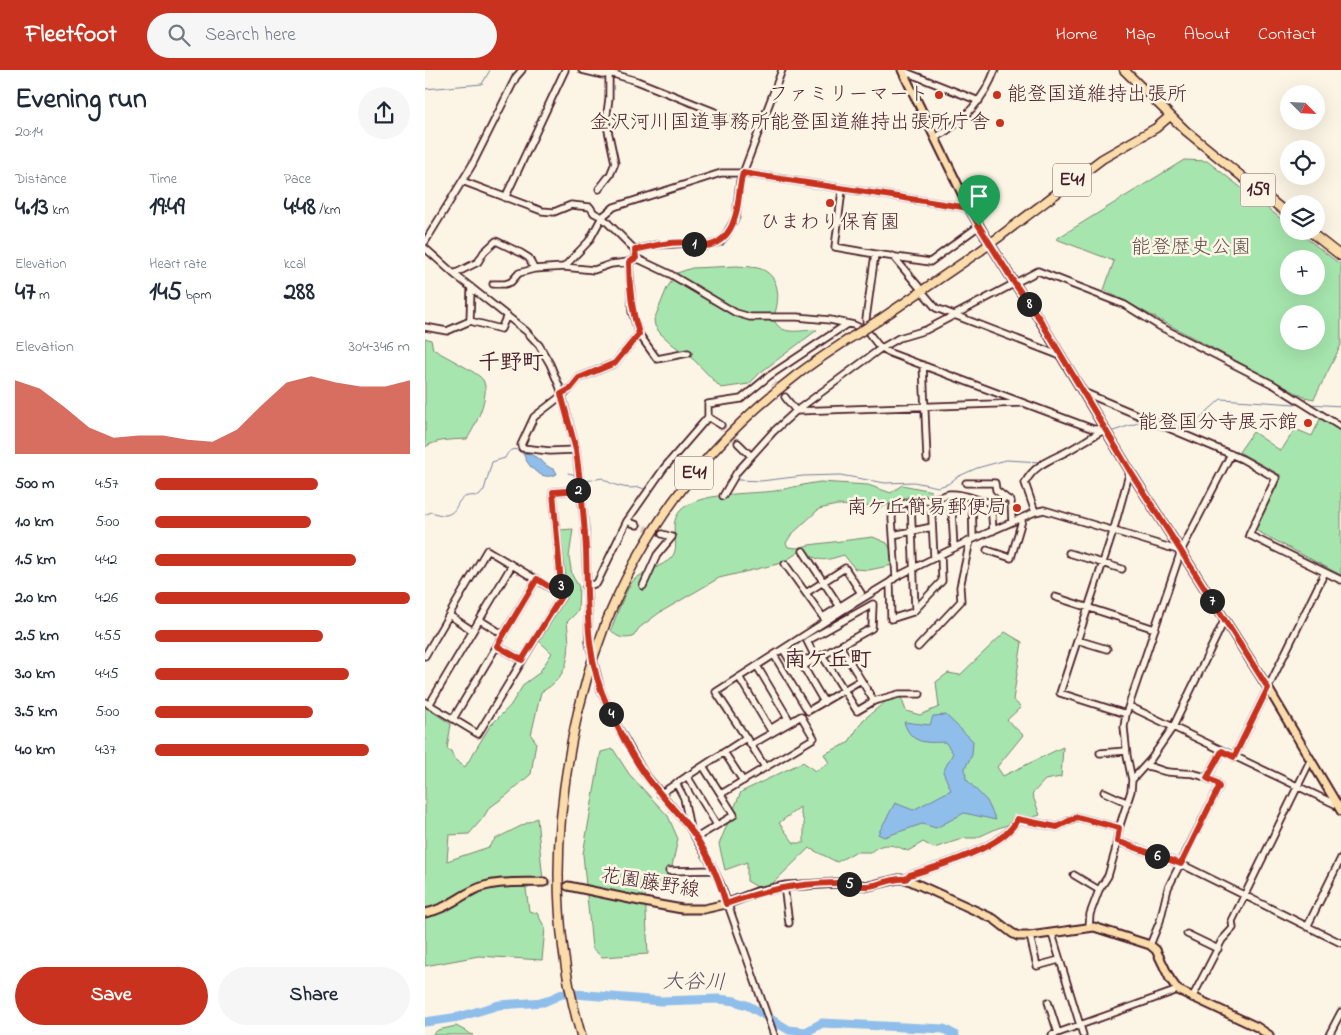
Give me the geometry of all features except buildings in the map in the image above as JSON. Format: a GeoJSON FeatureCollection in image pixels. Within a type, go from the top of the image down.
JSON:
{"type":"FeatureCollection","features":[{"type":"Feature","properties":{"kind":"highway","name":"159"},"geometry":{"type":"LineString","coordinates":[[1124,70],[1204,147],[1280,208]]}},
{"type":"Feature","properties":{"kind":"highway","name":"E41"},"geometry":{"type":"LineString","coordinates":[[581,1035],[568,982],[560,925],[558,858],[563,785],[578,712],[590,667],[605,625],[624,582],[651,533],[696,470],[733,430],[799,373],[980,251],[1102,159],[1156,128],[1170,116]]}},
{"type":"Feature","properties":{"kind":"highway"},"geometry":{"type":"LineString","coordinates":[[1321,240],[1341,256]]}},
{"type":"Feature","properties":{"kind":"main road"},"geometry":{"type":"LineString","coordinates":[[903,71],[979,226],[1015,284],[1039,318],[1130,471],[1268,688],[1340,808]]}},
{"type":"Feature","properties":{"kind":"main road"},"geometry":{"type":"LineString","coordinates":[[906,879],[994,919],[1019,936],[1052,934],[1094,927],[1150,945],[1156,950],[1170,979],[1178,990],[1257,1027],[1266,1034]]}},
{"type":"Feature","properties":{"kind":"main road","name":"花園藤野線"},"geometry":{"type":"LineString","coordinates":[[568,886],[682,909],[704,909],[726,904],[757,892],[784,886],[837,882],[869,886],[906,879]]}},
{"type":"Feature","properties":{"kind":"main road"},"geometry":{"type":"LineString","coordinates":[[425,913],[435,912],[475,889],[490,884],[544,882]]}},
{"type":"Feature","properties":{"kind":"street"},"geometry":{"type":"LineString","coordinates":[[425,242],[463,180],[516,77],[522,70]]}},
{"type":"Feature","properties":{"kind":"street"},"geometry":{"type":"LineString","coordinates":[[505,198],[565,70]]}},
{"type":"Feature","properties":{"kind":"street"},"geometry":{"type":"LineString","coordinates":[[583,70],[603,75],[609,73]]}},
{"type":"Feature","properties":{"kind":"street"},"geometry":{"type":"LineString","coordinates":[[600,70],[637,82],[760,130]]}},
{"type":"Feature","properties":{"kind":"street"},"geometry":{"type":"LineString","coordinates":[[635,250],[655,245],[690,243],[706,246],[719,242],[732,225],[735,217],[740,181],[782,70]]}},
{"type":"Feature","properties":{"kind":"street"},"geometry":{"type":"LineString","coordinates":[[935,138],[956,124],[979,101],[995,70]]}},
{"type":"Feature","properties":{"kind":"street"},"geometry":{"type":"LineString","coordinates":[[903,71],[979,101]]}},
{"type":"Feature","properties":{"kind":"street"},"geometry":{"type":"LineString","coordinates":[[599,189],[610,175],[615,163],[606,121],[609,98],[609,73]]}},
{"type":"Feature","properties":{"kind":"street"},"geometry":{"type":"LineString","coordinates":[[564,267],[589,242],[602,217],[614,207],[721,173],[743,173],[842,190],[969,208]]}},
{"type":"Feature","properties":{"kind":"street"},"geometry":{"type":"LineString","coordinates":[[463,180],[505,198],[543,211],[554,212],[571,205],[590,207],[594,213],[602,217],[635,250],[636,258]]}},
{"type":"Feature","properties":{"kind":"street"},"geometry":{"type":"LineString","coordinates":[[842,190],[835,247],[931,262],[979,226]]}},
{"type":"Feature","properties":{"kind":"street"},"geometry":{"type":"LineString","coordinates":[[454,274],[478,262],[484,252],[496,241],[529,258],[534,269]]}},
{"type":"Feature","properties":{"kind":"street"},"geometry":{"type":"LineString","coordinates":[[425,248],[454,274],[507,314],[526,331],[539,346],[550,364],[561,394],[576,450],[586,551],[589,643],[601,691],[644,774],[696,838],[714,870],[773,1032]]}},
{"type":"Feature","properties":{"kind":"street"},"geometry":{"type":"LineString","coordinates":[[867,331],[866,319],[875,254]]}},
{"type":"Feature","properties":{"kind":"street"},"geometry":{"type":"LineString","coordinates":[[893,256],[919,287]]}},
{"type":"Feature","properties":{"kind":"street"},"geometry":{"type":"LineString","coordinates":[[493,284],[511,282],[519,274],[534,269],[564,267],[594,270],[611,264],[629,262],[636,258]]}},
{"type":"Feature","properties":{"kind":"street"},"geometry":{"type":"LineString","coordinates":[[636,258],[670,274],[736,313],[750,318],[797,317],[830,320],[847,324],[867,331],[878,345],[890,353],[1093,429],[1107,432]]}},
{"type":"Feature","properties":{"kind":"street"},"geometry":{"type":"LineString","coordinates":[[629,262],[632,312],[639,334],[657,359],[688,352]]}},
{"type":"Feature","properties":{"kind":"street"},"geometry":{"type":"LineString","coordinates":[[723,496],[737,472],[773,432],[796,411],[882,348],[899,338],[926,330],[1038,271],[1125,305],[1159,326],[1274,385],[1341,427]]}},
{"type":"Feature","properties":{"kind":"street"},"geometry":{"type":"LineString","coordinates":[[470,321],[471,287]]}},
{"type":"Feature","properties":{"kind":"street"},"geometry":{"type":"LineString","coordinates":[[925,295],[936,308],[1061,356]]}},
{"type":"Feature","properties":{"kind":"street"},"geometry":{"type":"LineString","coordinates":[[425,327],[447,331],[470,321],[501,329],[507,314]]}},
{"type":"Feature","properties":{"kind":"street"},"geometry":{"type":"LineString","coordinates":[[586,587],[597,583],[627,521],[664,468],[708,418],[708,404],[741,399],[769,376],[847,324]]}},
{"type":"Feature","properties":{"kind":"street"},"geometry":{"type":"LineString","coordinates":[[576,450],[550,451],[522,448],[534,417],[561,394],[570,389],[579,378],[615,363],[639,334]]}},
{"type":"Feature","properties":{"kind":"street"},"geometry":{"type":"LineString","coordinates":[[923,364],[927,460]]}},
{"type":"Feature","properties":{"kind":"street"},"geometry":{"type":"LineString","coordinates":[[769,376],[773,383]]}},
{"type":"Feature","properties":{"kind":"street"},"geometry":{"type":"LineString","coordinates":[[1083,392],[1242,458],[1276,478],[1249,535],[1341,580]]}},
{"type":"Feature","properties":{"kind":"street"},"geometry":{"type":"LineString","coordinates":[[785,397],[796,411]]}},
{"type":"Feature","properties":{"kind":"street"},"geometry":{"type":"LineString","coordinates":[[796,411],[1025,403]]}},
{"type":"Feature","properties":{"kind":"street"},"geometry":{"type":"LineString","coordinates":[[708,418],[721,425]]}},
{"type":"Feature","properties":{"kind":"street"},"geometry":{"type":"LineString","coordinates":[[1035,512],[1025,482],[1029,474],[1045,462],[1107,432]]}},
{"type":"Feature","properties":{"kind":"street"},"geometry":{"type":"LineString","coordinates":[[738,443],[751,456]]}},
{"type":"Feature","properties":{"kind":"street"},"geometry":{"type":"LineString","coordinates":[[1089,927],[1090,914],[1099,890],[1108,876],[1119,828],[1128,803],[1132,780],[1124,727],[1126,714],[1181,551],[1231,454]]}},
{"type":"Feature","properties":{"kind":"street"},"geometry":{"type":"LineString","coordinates":[[1126,714],[1060,693],[1113,532],[1130,471]]}},
{"type":"Feature","properties":{"kind":"street"},"geometry":{"type":"LineString","coordinates":[[966,484],[995,483],[997,490],[1011,501],[1012,522]]}},
{"type":"Feature","properties":{"kind":"street"},"geometry":{"type":"LineString","coordinates":[[512,565],[427,704],[478,734],[562,595],[553,492],[581,490]]}},
{"type":"Feature","properties":{"kind":"street"},"geometry":{"type":"LineString","coordinates":[[896,577],[892,518],[893,506],[903,502],[931,500],[951,494],[972,498],[981,502],[1000,502],[1006,498]]}},
{"type":"Feature","properties":{"kind":"street"},"geometry":{"type":"LineString","coordinates":[[951,494],[953,548]]}},
{"type":"Feature","properties":{"kind":"street"},"geometry":{"type":"LineString","coordinates":[[918,647],[961,601],[960,587],[971,540],[972,498]]}},
{"type":"Feature","properties":{"kind":"street"},"geometry":{"type":"LineString","coordinates":[[931,500],[933,558]]}},
{"type":"Feature","properties":{"kind":"street"},"geometry":{"type":"LineString","coordinates":[[911,501],[915,610]]}},
{"type":"Feature","properties":{"kind":"street"},"geometry":{"type":"LineString","coordinates":[[991,502],[993,531]]}},
{"type":"Feature","properties":{"kind":"street"},"geometry":{"type":"LineString","coordinates":[[825,619],[896,577],[953,548],[1023,517],[1044,510],[1181,551]]}},
{"type":"Feature","properties":{"kind":"street"},"geometry":{"type":"LineString","coordinates":[[987,550],[1011,558],[1023,517]]}},
{"type":"Feature","properties":{"kind":"street"},"geometry":{"type":"LineString","coordinates":[[627,521],[637,525]]}},
{"type":"Feature","properties":{"kind":"street"},"geometry":{"type":"LineString","coordinates":[[893,535],[932,527]]}},
{"type":"Feature","properties":{"kind":"street"},"geometry":{"type":"LineString","coordinates":[[643,586],[657,555],[672,536],[662,534]]}},
{"type":"Feature","properties":{"kind":"street"},"geometry":{"type":"LineString","coordinates":[[425,656],[487,550],[562,595]]}},
{"type":"Feature","properties":{"kind":"street"},"geometry":{"type":"LineString","coordinates":[[803,551],[840,606]]}},
{"type":"Feature","properties":{"kind":"street"},"geometry":{"type":"LineString","coordinates":[[1069,553],[1122,569]]}},
{"type":"Feature","properties":{"kind":"street"},"geometry":{"type":"LineString","coordinates":[[890,582],[891,619],[915,610],[943,581],[941,554]]}},
{"type":"Feature","properties":{"kind":"street"},"geometry":{"type":"LineString","coordinates":[[785,564],[825,619]]}},
{"type":"Feature","properties":{"kind":"street"},"geometry":{"type":"LineString","coordinates":[[765,767],[716,692],[783,649],[840,606],[861,593],[845,568],[806,593]]}},
{"type":"Feature","properties":{"kind":"street"},"geometry":{"type":"LineString","coordinates":[[1234,757],[1325,572]]}},
{"type":"Feature","properties":{"kind":"street"},"geometry":{"type":"LineString","coordinates":[[453,719],[537,579]]}},
{"type":"Feature","properties":{"kind":"street"},"geometry":{"type":"LineString","coordinates":[[1055,597],[1155,629]]}},
{"type":"Feature","properties":{"kind":"street"},"geometry":{"type":"LineString","coordinates":[[803,666],[819,657],[840,646],[872,628],[873,604],[807,641],[819,657],[844,690],[857,711],[874,701],[899,694],[920,694]]}},
{"type":"Feature","properties":{"kind":"street"},"geometry":{"type":"LineString","coordinates":[[449,615],[473,631]]}},
{"type":"Feature","properties":{"kind":"street"},"geometry":{"type":"LineString","coordinates":[[480,620],[504,635]]}},
{"type":"Feature","properties":{"kind":"street"},"geometry":{"type":"LineString","coordinates":[[1132,780],[1145,766],[1173,727],[1224,621]]}},
{"type":"Feature","properties":{"kind":"street"},"geometry":{"type":"LineString","coordinates":[[1077,640],[1107,649]]}},
{"type":"Feature","properties":{"kind":"street"},"geometry":{"type":"LineString","coordinates":[[497,646],[522,660]]}},
{"type":"Feature","properties":{"kind":"street"},"geometry":{"type":"LineString","coordinates":[[840,646],[874,701]]}},
{"type":"Feature","properties":{"kind":"street"},"geometry":{"type":"LineString","coordinates":[[783,649],[789,658],[819,657]]}},
{"type":"Feature","properties":{"kind":"street"},"geometry":{"type":"LineString","coordinates":[[774,655],[808,711],[861,680]]}},
{"type":"Feature","properties":{"kind":"street"},"geometry":{"type":"LineString","coordinates":[[799,659],[824,702]]}},
{"type":"Feature","properties":{"kind":"street"},"geometry":{"type":"LineString","coordinates":[[739,678],[770,729],[782,722],[787,718],[757,666]]}},
{"type":"Feature","properties":{"kind":"street"},"geometry":{"type":"LineString","coordinates":[[1129,706],[1340,808]]}},
{"type":"Feature","properties":{"kind":"street"},"geometry":{"type":"LineString","coordinates":[[721,794],[814,738],[801,716],[751,745]]}},
{"type":"Feature","properties":{"kind":"street"},"geometry":{"type":"LineString","coordinates":[[660,794],[746,738]]}},
{"type":"Feature","properties":{"kind":"street"},"geometry":{"type":"LineString","coordinates":[[1100,752],[1127,751]]}},
{"type":"Feature","properties":{"kind":"street"},"geometry":{"type":"LineString","coordinates":[[1207,778],[1222,751]]}},
{"type":"Feature","properties":{"kind":"street"},"geometry":{"type":"LineString","coordinates":[[725,752],[743,781]]}},
{"type":"Feature","properties":{"kind":"street"},"geometry":{"type":"LineString","coordinates":[[1192,998],[1222,940],[1233,928],[1232,920],[1311,760]]}},
{"type":"Feature","properties":{"kind":"street"},"geometry":{"type":"LineString","coordinates":[[696,838],[734,815],[703,766]]}},
{"type":"Feature","properties":{"kind":"street"},"geometry":{"type":"LineString","coordinates":[[1145,766],[1151,766],[1168,772],[1195,773],[1217,783],[1219,787],[1168,888],[1160,921],[1150,945]]}},
{"type":"Feature","properties":{"kind":"street"},"geometry":{"type":"LineString","coordinates":[[687,776],[717,825]]}},
{"type":"Feature","properties":{"kind":"street"},"geometry":{"type":"LineString","coordinates":[[676,783],[684,798],[690,830]]}},
{"type":"Feature","properties":{"kind":"street"},"geometry":{"type":"LineString","coordinates":[[1104,792],[1128,803]]}},
{"type":"Feature","properties":{"kind":"street"},"geometry":{"type":"LineString","coordinates":[[906,879],[910,875],[970,855],[1013,829],[1017,819],[1057,827],[1077,817],[1119,828]]}},
{"type":"Feature","properties":{"kind":"street"},"geometry":{"type":"LineString","coordinates":[[1117,841],[1181,864],[1341,943]]}},
{"type":"Feature","properties":{"kind":"street"},"geometry":{"type":"LineString","coordinates":[[1307,926],[1341,858]]}},
{"type":"Feature","properties":{"kind":"street"},"geometry":{"type":"LineString","coordinates":[[669,872],[714,870]]}},
{"type":"Feature","properties":{"kind":"street"},"geometry":{"type":"LineString","coordinates":[[1074,876],[1099,890]]}},
{"type":"Feature","properties":{"kind":"street"},"geometry":{"type":"LineString","coordinates":[[784,886],[789,923]]}},
{"type":"Feature","properties":{"kind":"street"},"geometry":{"type":"LineString","coordinates":[[1052,934],[1083,1035]]}},
{"type":"Feature","properties":{"kind":"street"},"geometry":{"type":"LineString","coordinates":[[1187,934],[1218,949]]}},
{"type":"Feature","properties":{"kind":"street"},"geometry":{"type":"LineString","coordinates":[[1030,936],[1037,966],[1059,960]]}},
{"type":"Feature","properties":{"kind":"street"},"geometry":{"type":"LineString","coordinates":[[1048,1002],[1055,1034],[1178,990]]}},
{"type":"Feature","properties":{"kind":"street"},"geometry":{"type":"LineString","coordinates":[[1329,1035],[1341,1012]]}},
{"type":"Feature","properties":{"kind":"green space","name":"能登歴史公園"},"geometry":{"type":"Polygon","coordinates":[[[1184,160],[1207,161],[1280,218],[1280,240],[1309,240],[1322,250],[1280,250],[1280,295],[1325,295],[1325,253],[1341,265],[1341,345],[1314,399],[1304,397],[1104,290],[1114,261],[1056,239],[1184,160]]]}},
{"type":"Feature","properties":{"kind":"green space"},"geometry":{"type":"Polygon","coordinates":[[[737,266],[761,269],[772,277],[778,294],[777,307],[773,318],[781,328],[791,331],[817,330],[761,372],[749,384],[721,388],[694,360],[660,333],[655,326],[654,320],[667,288],[677,273],[692,268],[737,266]]]}},
{"type":"Feature","properties":{"kind":"green space"},"geometry":{"type":"Polygon","coordinates":[[[425,338],[431,340],[433,349],[483,380],[485,386],[484,402],[478,419],[467,439],[440,441],[425,447],[425,338]]]}},
{"type":"Feature","properties":{"kind":"green space"},"geometry":{"type":"Polygon","coordinates":[[[1321,417],[1341,431],[1341,575],[1255,530],[1282,476],[1239,452],[1253,432],[1281,451],[1295,429],[1312,436],[1321,417]]]}},
{"type":"Feature","properties":{"kind":"green space"},"geometry":{"type":"Polygon","coordinates":[[[820,482],[868,485],[891,493],[902,485],[932,491],[929,495],[918,498],[907,497],[882,507],[837,505],[819,509],[791,535],[786,543],[788,547],[797,548],[873,537],[887,543],[895,557],[893,565],[869,570],[855,569],[844,555],[822,560],[802,550],[782,563],[719,578],[659,613],[639,628],[633,637],[621,637],[611,630],[621,603],[632,582],[671,558],[676,548],[674,524],[676,517],[688,505],[711,497],[775,491],[820,482]]]}},
{"type":"Feature","properties":{"kind":"green space"},"geometry":{"type":"Polygon","coordinates":[[[573,529],[569,557],[572,575],[579,587],[578,611],[567,622],[569,643],[563,671],[551,686],[541,692],[531,735],[536,742],[531,774],[489,808],[469,834],[449,835],[447,861],[489,847],[495,839],[537,818],[543,881],[526,889],[529,911],[537,913],[545,928],[542,960],[479,956],[425,966],[425,707],[451,724],[447,749],[451,751],[454,759],[465,767],[490,726],[510,706],[524,684],[539,673],[552,653],[539,641],[568,595],[560,530],[573,529]]]}},
{"type":"Feature","properties":{"kind":"green space"},"geometry":{"type":"Polygon","coordinates":[[[1005,632],[1022,642],[1013,700],[1021,707],[1007,720],[1023,735],[997,767],[1003,776],[1063,747],[1061,777],[1045,780],[1032,794],[1040,815],[998,828],[976,838],[965,838],[934,848],[923,842],[908,851],[884,845],[871,852],[855,852],[837,862],[809,848],[771,885],[761,889],[747,881],[747,862],[725,870],[719,844],[741,792],[803,762],[815,771],[829,763],[824,754],[848,743],[863,720],[885,702],[901,697],[906,711],[920,715],[939,707],[936,682],[948,673],[960,675],[1005,632]],[[800,807],[779,823],[794,843],[804,843],[804,822],[800,807]]]}},
{"type":"Feature","properties":{"kind":"green space"},"geometry":{"type":"Polygon","coordinates":[[[613,749],[629,774],[668,816],[678,839],[668,884],[645,893],[648,954],[602,957],[592,948],[583,854],[601,752],[613,749]]]}},
{"type":"Feature","properties":{"kind":"green space"},"geometry":{"type":"Polygon","coordinates":[[[456,1026],[473,1035],[432,1035],[438,1030],[456,1026]]]}},
{"type":"Feature","properties":{"kind":"water"},"geometry":{"type":"Polygon","coordinates":[[[523,453],[536,457],[555,470],[557,474],[546,476],[536,472],[528,463],[523,453]]]}},
{"type":"Feature","properties":{"kind":"water"},"geometry":{"type":"Polygon","coordinates":[[[946,715],[973,741],[972,755],[965,768],[966,779],[987,801],[996,820],[964,813],[936,828],[922,824],[884,837],[878,834],[895,803],[913,810],[951,790],[943,772],[953,753],[945,742],[925,742],[915,738],[911,735],[904,722],[930,725],[933,716],[946,715]]]}},
{"type":"Feature","properties":{"kind":"waterway"},"geometry":{"type":"LineString","coordinates":[[425,89],[482,84],[490,70]]}},
{"type":"Feature","properties":{"kind":"waterway"},"geometry":{"type":"LineString","coordinates":[[1184,432],[1221,399],[1295,404]]}},
{"type":"Feature","properties":{"kind":"waterway"},"geometry":{"type":"LineString","coordinates":[[1310,404],[1341,406]]}},
{"type":"Feature","properties":{"kind":"waterway"},"geometry":{"type":"LineString","coordinates":[[1110,432],[1144,421],[1170,432]]}},
{"type":"Feature","properties":{"kind":"waterway"},"geometry":{"type":"LineString","coordinates":[[1073,451],[1104,434]]}},
{"type":"Feature","properties":{"kind":"waterway"},"geometry":{"type":"LineString","coordinates":[[425,515],[431,512],[446,515],[451,513],[464,497],[479,496],[484,490],[492,462],[505,458],[508,452],[515,449],[523,454]]}},
{"type":"Feature","properties":{"kind":"waterway"},"geometry":{"type":"LineString","coordinates":[[1053,462],[1060,458]]}},
{"type":"Feature","properties":{"kind":"waterway"},"geometry":{"type":"LineString","coordinates":[[738,480],[761,481],[803,476],[840,475],[885,483],[914,482],[938,487],[948,484],[957,477],[977,468],[1006,460],[1041,462]]}},
{"type":"Feature","properties":{"kind":"waterway"},"geometry":{"type":"LineString","coordinates":[[568,473],[576,475]]}},
{"type":"Feature","properties":{"kind":"waterway"},"geometry":{"type":"LineString","coordinates":[[583,480],[602,478],[620,486],[644,489]]}},
{"type":"Feature","properties":{"kind":"waterway","name":"大谷川"},"geometry":{"type":"LineString","coordinates":[[425,1022],[459,1017],[499,1005],[544,1002],[562,994],[575,994],[661,1001],[719,999],[735,1001],[749,1006],[789,1030],[806,1032],[822,1023],[944,1029],[955,1035]]}},
{"type":"Feature","properties":{"kind":"tunnel"},"geometry":{"type":"LineString","coordinates":[[773,383],[785,397]]}},
{"type":"Feature","properties":{"kind":"tunnel"},"geometry":{"type":"LineString","coordinates":[[721,425],[738,443]]}},
{"type":"Feature","properties":{"kind":"tunnel"},"geometry":{"type":"LineString","coordinates":[[637,525],[662,534]]}},
{"type":"Feature","properties":{"kind":"tunnel"},"geometry":{"type":"LineString","coordinates":[[544,882],[568,886]]}},
{"type":"Feature","properties":{"kind":"place","name":"ファミリーマート"},"geometry":{"type":"Point","coordinates":[939,95]}},
{"type":"Feature","properties":{"kind":"place","name":"能登国道維持出張所"},"geometry":{"type":"Point","coordinates":[997,95]}},
{"type":"Feature","properties":{"kind":"place","name":"金沢河川国道事務所能登国道維持出張所庁舎"},"geometry":{"type":"Point","coordinates":[1000,123]}},
{"type":"Feature","properties":{"kind":"place","name":"ひまわり保育園"},"geometry":{"type":"Point","coordinates":[830,203]}},
{"type":"Feature","properties":{"kind":"place","name":"能登国分寺展示館"},"geometry":{"type":"Point","coordinates":[1308,423]}},
{"type":"Feature","properties":{"kind":"place","name":"南ケ丘簡易郵便局"},"geometry":{"type":"Point","coordinates":[1017,508]}},
{"type":"Feature","properties":{"kind":"district","name":"千野町"},"geometry":{"type":"Point","coordinates":[511,364]}},
{"type":"Feature","properties":{"kind":"district","name":"南ケ丘町"},"geometry":{"type":"Point","coordinates":[828,661]}},
{"type":"Feature","properties":{"kind":"route"},"geometry":{"type":"LineString","coordinates":[[979,226],[969,208],[842,190],[743,173],[740,181],[735,217],[726,235],[719,242],[706,246],[690,243],[655,245],[635,250],[636,258],[629,262],[629,277],[632,312],[639,334],[615,363],[579,378],[570,389],[561,394],[576,450],[581,490],[553,492],[562,595],[522,660],[497,646],[537,579],[562,595],[561,586],[553,492],[581,490],[585,529],[589,643],[601,691],[625,742],[644,774],[689,828],[701,846],[721,885],[726,904],[757,892],[786,886],[837,882],[856,886],[869,886],[902,878],[906,879],[910,875],[970,855],[1013,829],[1017,819],[1057,827],[1077,817],[1110,824],[1119,828],[1117,841],[1181,864],[1219,787],[1217,783],[1207,778],[1222,751],[1234,757],[1268,688],[1130,471],[1039,318],[1015,284],[979,226]]}}]}
